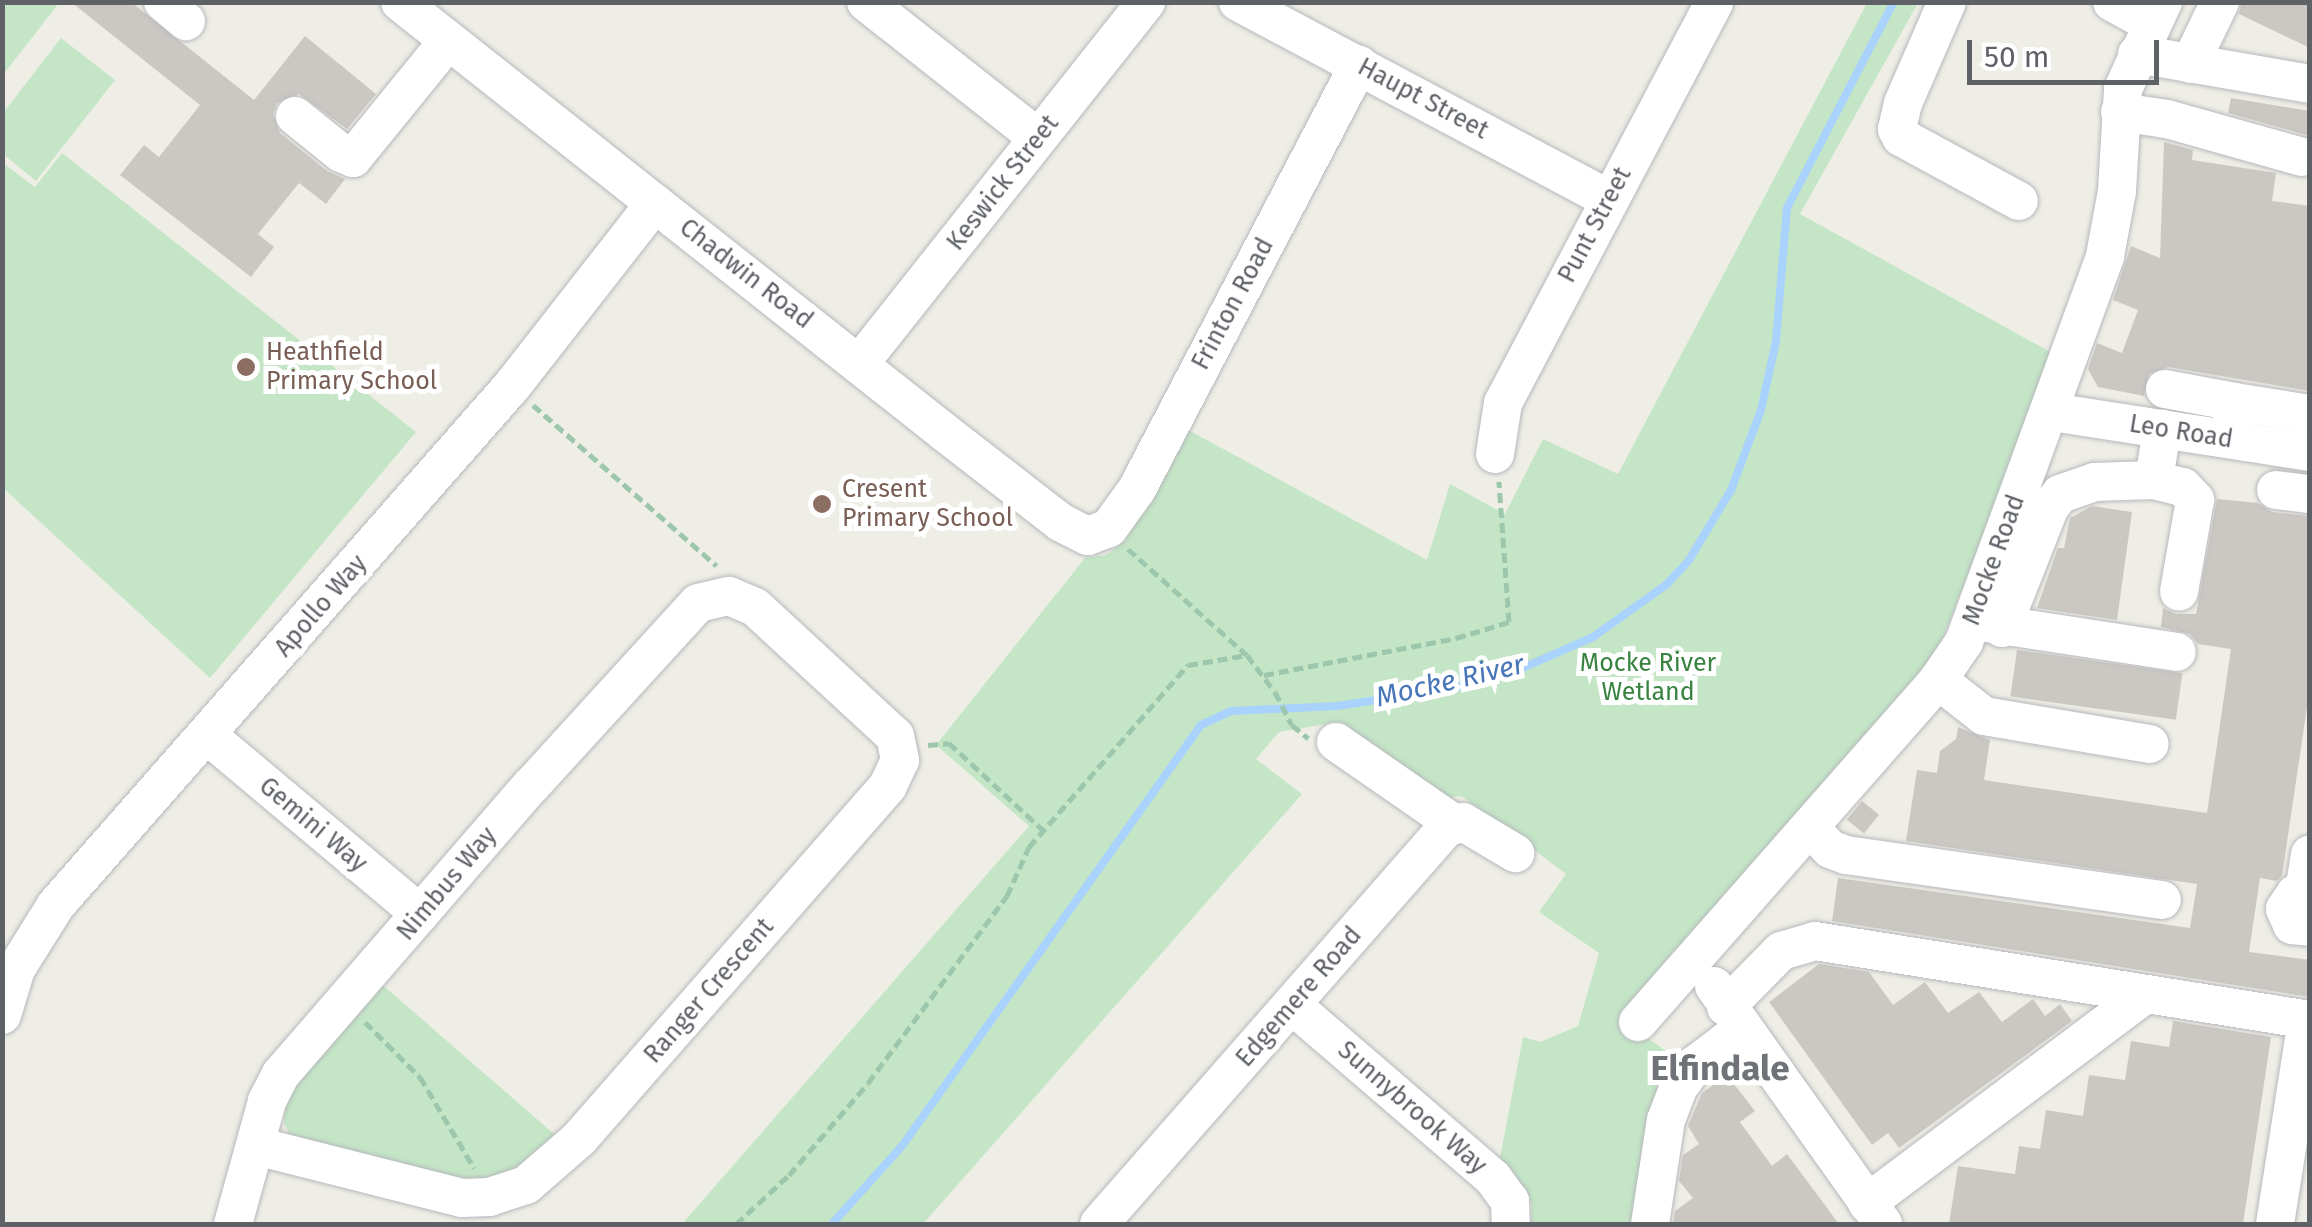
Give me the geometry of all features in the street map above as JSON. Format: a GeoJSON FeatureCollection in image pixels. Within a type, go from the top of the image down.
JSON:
{"type":"FeatureCollection","features":[{"type":"Feature","properties":{"kind":"street","name":"Chadwin Road"},"geometry":{"type":"LineString","coordinates":[[400,2],[1060,522],[1088,536],[1103,531]]}},
{"type":"Feature","properties":{"kind":"street"},"geometry":{"type":"LineString","coordinates":[[866,2],[1038,138]]}},
{"type":"Feature","properties":{"kind":"street","name":"Keswick Street"},"geometry":{"type":"LineString","coordinates":[[860,363],[1146,2]]}},
{"type":"Feature","properties":{"kind":"street","name":"Haupt Street"},"geometry":{"type":"LineString","coordinates":[[1238,2],[1608,198]]}},
{"type":"Feature","properties":{"kind":"street","name":"Punt Street"},"geometry":{"type":"LineString","coordinates":[[1496,454],[1503,402],[1714,2]]}},
{"type":"Feature","properties":{"kind":"street"},"geometry":{"type":"LineString","coordinates":[[1947,2],[1903,103],[1897,129],[1901,136],[2019,202]]}},
{"type":"Feature","properties":{"kind":"street"},"geometry":{"type":"LineString","coordinates":[[2112,2],[2151,27],[2190,64],[2310,84]]}},
{"type":"Feature","properties":{"kind":"street"},"geometry":{"type":"LineString","coordinates":[[2190,64],[2220,2]]}},
{"type":"Feature","properties":{"kind":"street","name":"Mocke Road"},"geometry":{"type":"LineString","coordinates":[[1638,1022],[1988,624],[2109,240],[2117,190],[2120,112],[2151,27]]}},
{"type":"Feature","properties":{"kind":"street"},"geometry":{"type":"LineString","coordinates":[[295,116],[353,158],[448,41]]}},
{"type":"Feature","properties":{"kind":"street","name":"Frinton Road"},"geometry":{"type":"LineString","coordinates":[[1103,531],[1137,488],[1358,65]]}},
{"type":"Feature","properties":{"kind":"street"},"geometry":{"type":"LineString","coordinates":[[2120,112],[2167,119],[2302,157]]}},
{"type":"Feature","properties":{"kind":"street","name":"Apollo Way"},"geometry":{"type":"LineString","coordinates":[[2,1015],[16,969],[42,923],[512,386],[655,203]]}},
{"type":"Feature","properties":{"kind":"street"},"geometry":{"type":"LineString","coordinates":[[2165,389],[2310,414]]}},
{"type":"Feature","properties":{"kind":"street"},"geometry":{"type":"LineString","coordinates":[[2229,440],[2235,402]]}},
{"type":"Feature","properties":{"kind":"street","name":"Leo Road"},"geometry":{"type":"LineString","coordinates":[[2052,412],[2310,452]]}},
{"type":"Feature","properties":{"kind":"street"},"geometry":{"type":"LineString","coordinates":[[2154,480],[2162,429]]}},
{"type":"Feature","properties":{"kind":"street"},"geometry":{"type":"LineString","coordinates":[[2177,652],[1988,624],[2050,507],[2060,494],[2094,482],[2154,480],[2183,487],[2194,500],[2179,592]]}},
{"type":"Feature","properties":{"kind":"street"},"geometry":{"type":"LineString","coordinates":[[730,596],[755,607],[888,725],[900,748]]}},
{"type":"Feature","properties":{"kind":"street","name":"Nimbus Way"},"geometry":{"type":"LineString","coordinates":[[233,1224],[268,1100],[281,1074],[680,620],[706,598],[730,596]]}},
{"type":"Feature","properties":{"kind":"street"},"geometry":{"type":"LineString","coordinates":[[1938,680],[1984,716],[2150,744]]}},
{"type":"Feature","properties":{"kind":"street","name":"Gemini Way"},"geometry":{"type":"LineString","coordinates":[[207,735],[420,914]]}},
{"type":"Feature","properties":{"kind":"street"},"geometry":{"type":"LineString","coordinates":[[1336,742],[1453,824],[1463,822],[1482,830],[1515,853]]}},
{"type":"Feature","properties":{"kind":"street","name":"Ranger Crescent"},"geometry":{"type":"LineString","coordinates":[[257,1146],[431,1192],[490,1197],[526,1184],[579,1139],[888,786],[896,773],[900,748]]}},
{"type":"Feature","properties":{"kind":"street","name":"Edgemere Road"},"geometry":{"type":"LineString","coordinates":[[1120,1217],[1292,1005],[1453,824]]}},
{"type":"Feature","properties":{"kind":"street"},"geometry":{"type":"LineString","coordinates":[[1810,828],[1830,849],[1846,855],[2162,900]]}},
{"type":"Feature","properties":{"kind":"street"},"geometry":{"type":"LineString","coordinates":[[2308,905],[2310,854]]}},
{"type":"Feature","properties":{"kind":"street"},"geometry":{"type":"LineString","coordinates":[[1650,1224],[1666,1120],[1678,1088],[1733,1018],[1772,958],[1798,944],[1815,941],[2308,1020],[2274,1224]]}},
{"type":"Feature","properties":{"kind":"street"},"geometry":{"type":"LineString","coordinates":[[1696,956],[1733,1018],[1875,1214],[2143,996]]}},
{"type":"Feature","properties":{"kind":"street","name":"Sunnybrook Way"},"geometry":{"type":"LineString","coordinates":[[1292,1005],[1493,1178],[1510,1201],[1511,1224]]}},
{"type":"Feature","properties":{"kind":"path"},"geometry":{"type":"LineString","coordinates":[[512,386],[726,574],[730,596]]}},
{"type":"Feature","properties":{"kind":"path"},"geometry":{"type":"LineString","coordinates":[[1264,675],[1456,638],[1509,622],[1496,454]]}},
{"type":"Feature","properties":{"kind":"path"},"geometry":{"type":"LineString","coordinates":[[1103,531],[1248,655],[1276,692],[1288,717]]}},
{"type":"Feature","properties":{"kind":"path"},"geometry":{"type":"LineString","coordinates":[[736,1224],[790,1175],[868,1083],[1007,896],[1028,847],[1188,666],[1248,655]]}},
{"type":"Feature","properties":{"kind":"path"},"geometry":{"type":"LineString","coordinates":[[900,748],[948,744],[1044,830]]}},
{"type":"Feature","properties":{"kind":"path"},"geometry":{"type":"LineString","coordinates":[[344,1002],[420,1077],[490,1197]]}},
{"type":"Feature","properties":{"kind":"green space"},"geometry":{"type":"Polygon","coordinates":[[[2,3],[59,3],[3,75],[2,3]]]}},
{"type":"Feature","properties":{"kind":"green space","name":"Mocke River Wetland"},"geometry":{"type":"Polygon","coordinates":[[[1867,3],[1918,3],[1800,214],[2054,354],[1937,653],[1680,956],[1673,951],[1621,1019],[1666,1051],[1639,1224],[1531,1224],[1532,1205],[1525,1188],[1499,1163],[1523,1037],[1540,1042],[1578,1026],[1599,953],[1539,912],[1566,874],[1463,797],[1455,796],[1444,804],[1332,723],[1279,732],[1256,759],[1302,794],[923,1224],[682,1224],[1029,826],[936,745],[1085,558],[1106,555],[1126,540],[1123,535],[1181,426],[1427,560],[1450,484],[1505,514],[1543,439],[1618,474],[1867,3]]]}},
{"type":"Feature","properties":{"kind":"green space"},"geometry":{"type":"Polygon","coordinates":[[[61,38],[115,80],[36,181],[3,154],[3,113],[61,38]]]}},
{"type":"Feature","properties":{"kind":"green space"},"geometry":{"type":"Polygon","coordinates":[[[62,153],[416,432],[210,678],[3,488],[3,163],[35,187],[62,153]]]}},
{"type":"Feature","properties":{"kind":"green space"},"geometry":{"type":"Polygon","coordinates":[[[378,981],[562,1141],[544,1157],[475,1186],[290,1136],[284,1123],[287,1093],[378,981]]]}},
{"type":"Feature","properties":{"kind":"building"},"geometry":{"type":"Polygon","coordinates":[[[71,2],[131,2],[254,100],[305,36],[376,94],[347,129],[299,94],[277,103],[273,114],[280,133],[327,171],[345,179],[326,204],[299,183],[258,234],[274,247],[251,277],[120,175],[144,145],[159,157],[200,105],[71,2]]]}},
{"type":"Feature","properties":{"kind":"building"},"geometry":{"type":"Polygon","coordinates":[[[2242,2],[2310,2],[2310,48],[2239,14],[2242,2]]]}},
{"type":"Feature","properties":{"kind":"building"},"geometry":{"type":"Polygon","coordinates":[[[2231,98],[2310,111],[2310,136],[2228,113],[2231,98]]]}},
{"type":"Feature","properties":{"kind":"building"},"geometry":{"type":"Polygon","coordinates":[[[2164,142],[2193,150],[2192,160],[2276,173],[2272,201],[2310,206],[2310,391],[2168,367],[2149,374],[2144,396],[2098,387],[2088,369],[2097,343],[2122,353],[2138,310],[2113,300],[2131,246],[2160,258],[2164,142]]]}},
{"type":"Feature","properties":{"kind":"building"},"geometry":{"type":"Polygon","coordinates":[[[2217,499],[2258,503],[2272,512],[2310,516],[2310,687],[2282,876],[2277,881],[2260,878],[2249,952],[2310,960],[2310,997],[1832,921],[1838,878],[2190,928],[2197,884],[1906,841],[1917,770],[1937,773],[1940,751],[1956,739],[1958,727],[1990,740],[1984,780],[2207,813],[2231,649],[2198,644],[2190,634],[2161,627],[2163,608],[2176,614],[2196,614],[2217,499]]]}},
{"type":"Feature","properties":{"kind":"building"},"geometry":{"type":"Polygon","coordinates":[[[2092,506],[2132,512],[2117,620],[2037,608],[2058,548],[2064,548],[2070,518],[2092,506]]]}},
{"type":"Feature","properties":{"kind":"building"},"geometry":{"type":"Polygon","coordinates":[[[2017,650],[2182,673],[2176,720],[2010,697],[2017,650]]]}},
{"type":"Feature","properties":{"kind":"building"},"geometry":{"type":"Polygon","coordinates":[[[1862,801],[1879,815],[1864,833],[1847,820],[1862,801]]]}},
{"type":"Feature","properties":{"kind":"building"},"geometry":{"type":"Polygon","coordinates":[[[1819,964],[1869,972],[1893,1005],[1925,982],[1948,1013],[1979,992],[2002,1022],[2033,999],[2045,1016],[2060,1004],[2072,1021],[1899,1148],[1888,1133],[1872,1145],[1769,1002],[1819,964]]]}},
{"type":"Feature","properties":{"kind":"building"},"geometry":{"type":"Polygon","coordinates":[[[2173,1021],[2271,1037],[2243,1224],[1949,1224],[1958,1166],[2015,1174],[2019,1146],[2040,1149],[2046,1110],[2083,1116],[2089,1075],[2125,1080],[2131,1041],[2169,1047],[2173,1021]]]}},
{"type":"Feature","properties":{"kind":"building"},"geometry":{"type":"Polygon","coordinates":[[[1727,1075],[1755,1111],[1740,1122],[1772,1166],[1787,1154],[1839,1224],[1673,1224],[1675,1211],[1693,1198],[1679,1181],[1683,1155],[1699,1144],[1688,1126],[1702,1093],[1727,1075]]]}},
{"type":"Feature","properties":{"kind":"waterway","name":"Mocke River"},"geometry":{"type":"LineString","coordinates":[[832,1224],[902,1146],[1201,725],[1231,711],[1337,706],[1455,688],[1511,673],[1593,637],[1666,585],[1689,560],[1731,490],[1761,410],[1776,341],[1787,208],[1894,2]]}},
{"type":"Feature","properties":{"kind":"place","name":"Heathfield Primary School"},"geometry":{"type":"Point","coordinates":[246,367]}},
{"type":"Feature","properties":{"kind":"place","name":"Cresent Primary School"},"geometry":{"type":"Point","coordinates":[822,504]}},
{"type":"Feature","properties":{"kind":"district","name":"Elfindale"},"geometry":{"type":"Point","coordinates":[1720,1068]}}]}
